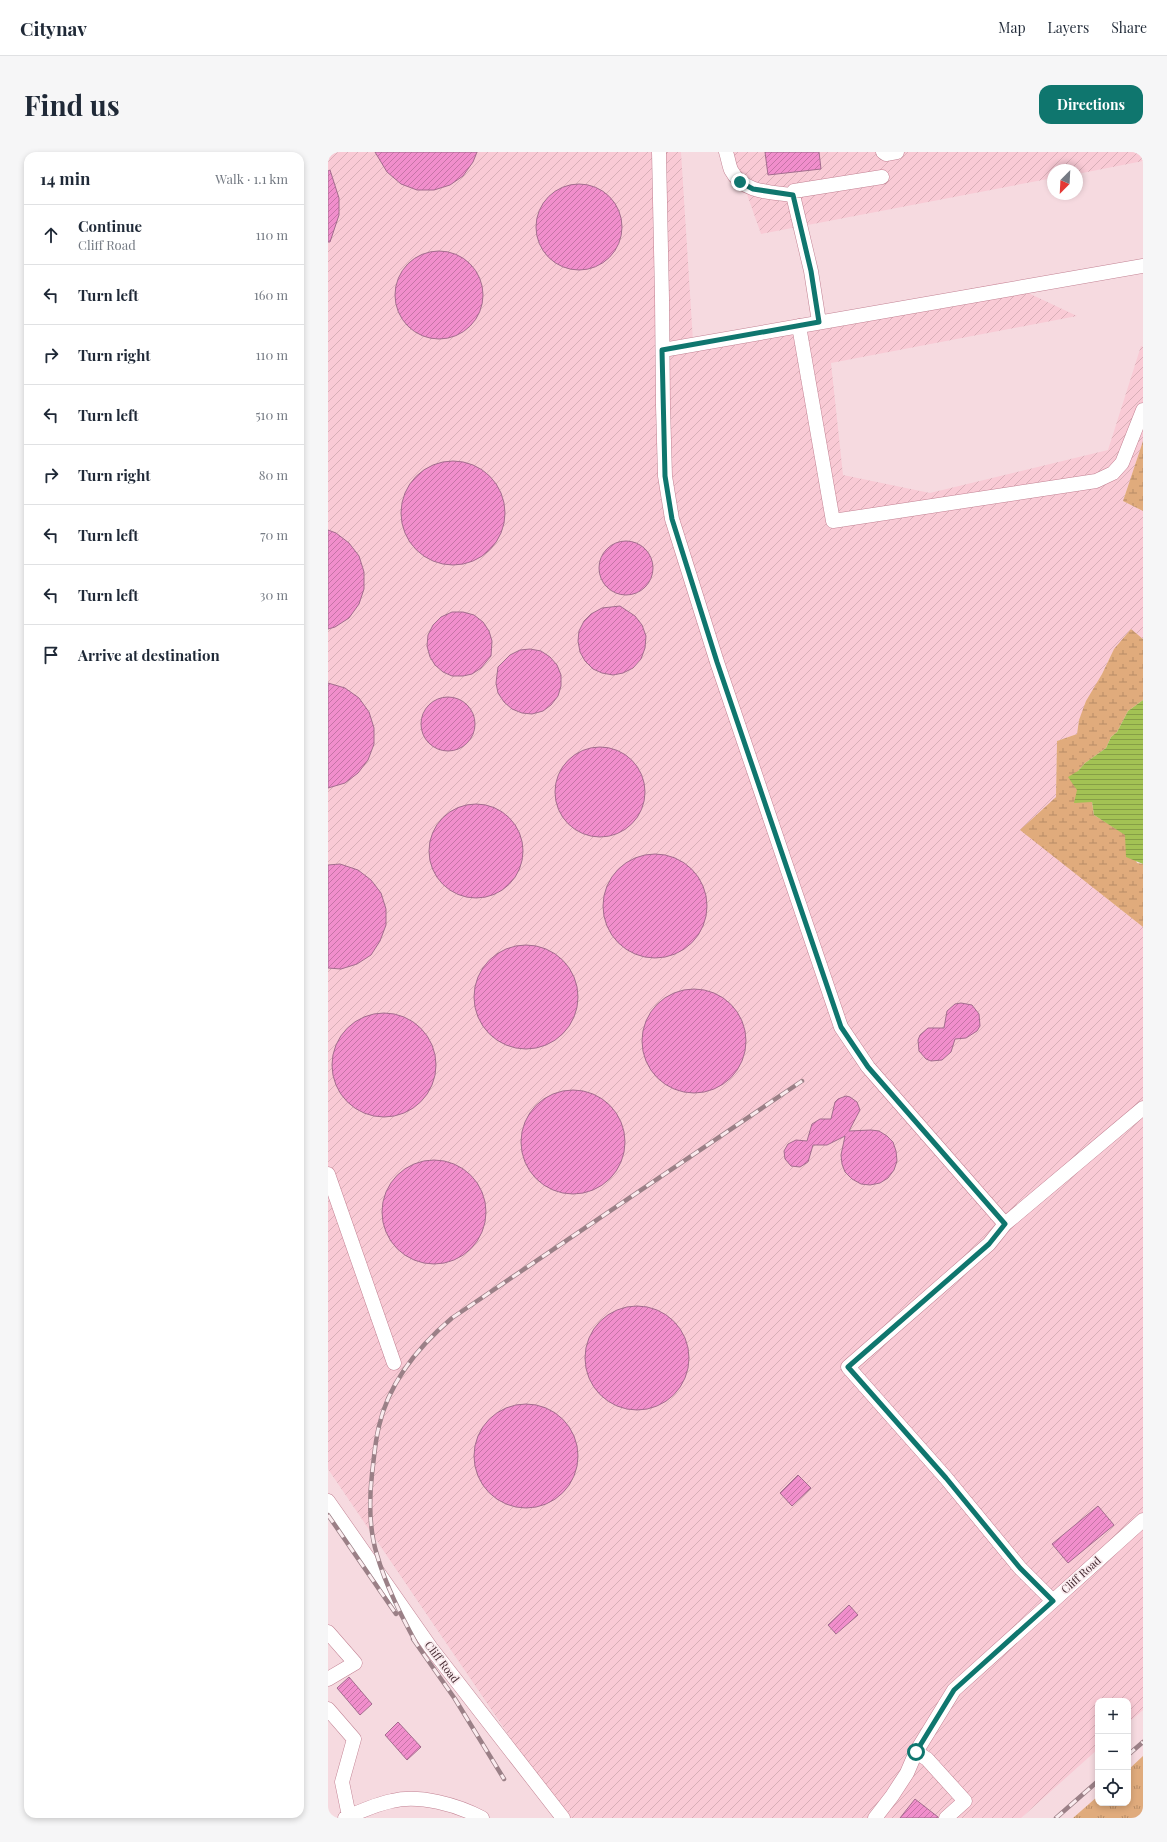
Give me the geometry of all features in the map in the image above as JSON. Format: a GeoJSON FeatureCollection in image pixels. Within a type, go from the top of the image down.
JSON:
{"type":"FeatureCollection","features":[{"type":"Feature","properties":{"kind":"lane"},"geometry":{"type":"LineString","coordinates":[[659,152],[665,476],[672,519],[717,662],[841,1027],[868,1067],[1005,1224]]}},
{"type":"Feature","properties":{"kind":"lane"},"geometry":{"type":"LineString","coordinates":[[726,152],[731,170],[740,182],[753,189],[793,195]]}},
{"type":"Feature","properties":{"kind":"lane"},"geometry":{"type":"LineString","coordinates":[[883,152],[886,154],[897,152]]}},
{"type":"Feature","properties":{"kind":"lane"},"geometry":{"type":"LineString","coordinates":[[819,322],[811,271],[793,195],[794,191],[882,176]]}},
{"type":"Feature","properties":{"kind":"lane"},"geometry":{"type":"LineString","coordinates":[[662,350],[1143,266]]}},
{"type":"Feature","properties":{"kind":"lane"},"geometry":{"type":"LineString","coordinates":[[800,326],[833,521],[1096,481],[1113,473],[1122,463],[1143,410]]}},
{"type":"Feature","properties":{"kind":"lane"},"geometry":{"type":"LineString","coordinates":[[1053,1601],[1020,1568],[946,1478],[848,1367],[989,1244],[1005,1224],[1143,1108]]}},
{"type":"Feature","properties":{"kind":"lane"},"geometry":{"type":"LineString","coordinates":[[328,1174],[394,1363]]}},
{"type":"Feature","properties":{"kind":"lane","name":"Cliff Road"},"geometry":{"type":"LineString","coordinates":[[328,1502],[431,1648],[563,1818]]}},
{"type":"Feature","properties":{"kind":"lane","name":"Cliff Road"},"geometry":{"type":"LineString","coordinates":[[875,1818],[907,1773],[916,1752],[954,1690],[1143,1520]]}},
{"type":"Feature","properties":{"kind":"lane"},"geometry":{"type":"LineString","coordinates":[[328,1632],[355,1663],[328,1679]]}},
{"type":"Feature","properties":{"kind":"lane"},"geometry":{"type":"LineString","coordinates":[[328,1710],[354,1739],[342,1782],[347,1817],[392,1800],[426,1799],[471,1812],[482,1818]]}},
{"type":"Feature","properties":{"kind":"lane"},"geometry":{"type":"LineString","coordinates":[[916,1752],[927,1759],[965,1801],[946,1818]]}},
{"type":"Feature","properties":{"kind":"shaded area"},"geometry":{"type":"Polygon","coordinates":[[[328,152],[681,152],[693,341],[800,322],[1005,282],[1077,316],[831,363],[843,475],[930,493],[1108,450],[1141,346],[1143,347],[1143,441],[1123,501],[1143,511],[1143,639],[1131,629],[1114,649],[1079,720],[1077,734],[1057,741],[1056,797],[1021,830],[1143,927],[1143,1710],[1131,1720],[1131,1698],[1095,1698],[1095,1752],[1021,1818],[565,1818],[328,1469],[328,152]]]}},
{"type":"Feature","properties":{"kind":"shaded area"},"geometry":{"type":"Polygon","coordinates":[[[732,152],[1143,152],[1143,161],[1083,173],[1083,164],[1047,164],[1047,179],[761,234],[732,152]]]}},
{"type":"Feature","properties":{"kind":"shaded area"},"geometry":{"type":"Polygon","coordinates":[[[1143,700],[1143,864],[1126,857],[1125,835],[1094,815],[1092,802],[1074,803],[1077,790],[1068,777],[1078,771],[1085,763],[1106,748],[1111,737],[1117,732],[1128,711],[1143,700]]]}},
{"type":"Feature","properties":{"kind":"green space"},"geometry":{"type":"Polygon","coordinates":[[[1143,441],[1143,511],[1123,501],[1143,441]]]}},
{"type":"Feature","properties":{"kind":"green space"},"geometry":{"type":"Polygon","coordinates":[[[1131,629],[1143,639],[1143,700],[1128,711],[1117,732],[1111,737],[1106,748],[1085,763],[1078,771],[1092,802],[1094,815],[1126,835],[1137,863],[1143,864],[1143,927],[1020,830],[1056,797],[1057,741],[1077,734],[1079,720],[1086,701],[1102,674],[1114,649],[1131,629]]]}},
{"type":"Feature","properties":{"kind":"green space"},"geometry":{"type":"Polygon","coordinates":[[[1143,1756],[1143,1818],[1073,1818],[1095,1799],[1095,1806],[1131,1806],[1131,1767],[1143,1756]]]}},
{"type":"Feature","properties":{"kind":"building"},"geometry":{"type":"Polygon","coordinates":[[[375,152],[477,152],[473,162],[463,176],[450,185],[434,190],[417,190],[401,184],[387,172],[375,152]]]}},
{"type":"Feature","properties":{"kind":"building"},"geometry":{"type":"Polygon","coordinates":[[[765,152],[819,152],[821,169],[768,175],[765,152]]]}},
{"type":"Feature","properties":{"kind":"building"},"geometry":{"type":"Polygon","coordinates":[[[330,170],[339,198],[339,215],[330,242],[328,242],[328,171],[330,170]]]}},
{"type":"Feature","properties":{"kind":"building"},"geometry":{"type":"Polygon","coordinates":[[[579,184],[595,188],[609,197],[618,211],[622,227],[618,243],[609,257],[595,266],[579,270],[563,266],[549,257],[540,243],[536,227],[540,211],[549,197],[563,188],[579,184]]]}},
{"type":"Feature","properties":{"kind":"building"},"geometry":{"type":"Polygon","coordinates":[[[439,251],[456,254],[464,258],[476,270],[480,278],[483,295],[480,312],[476,320],[464,332],[456,336],[439,339],[422,336],[414,332],[402,320],[398,312],[395,295],[398,278],[402,270],[414,258],[422,254],[439,251]]]}},
{"type":"Feature","properties":{"kind":"building"},"geometry":{"type":"Polygon","coordinates":[[[453,461],[473,465],[490,476],[501,493],[505,513],[501,533],[490,550],[473,561],[453,565],[433,561],[416,550],[405,533],[401,513],[405,493],[416,476],[433,465],[453,461]]]}},
{"type":"Feature","properties":{"kind":"building"},"geometry":{"type":"Polygon","coordinates":[[[328,530],[336,533],[349,543],[359,556],[364,572],[364,589],[359,604],[349,618],[335,627],[328,629],[328,530]]]}},
{"type":"Feature","properties":{"kind":"building"},"geometry":{"type":"Polygon","coordinates":[[[626,541],[636,543],[645,549],[651,558],[653,568],[651,578],[645,587],[636,593],[626,595],[616,593],[607,587],[601,578],[599,568],[601,558],[607,549],[616,543],[626,541]]]}},
{"type":"Feature","properties":{"kind":"building"},"geometry":{"type":"Polygon","coordinates":[[[620,606],[635,616],[642,625],[646,636],[645,648],[641,659],[633,668],[623,673],[613,675],[602,673],[593,669],[585,661],[580,652],[578,641],[579,631],[584,621],[591,614],[602,608],[620,606]]]}},
{"type":"Feature","properties":{"kind":"building"},"geometry":{"type":"Polygon","coordinates":[[[452,612],[463,612],[474,615],[483,622],[489,631],[492,641],[491,656],[481,668],[472,674],[452,676],[443,672],[435,665],[430,657],[427,646],[428,635],[433,625],[441,617],[452,612]]]}},
{"type":"Feature","properties":{"kind":"building"},"geometry":{"type":"Polygon","coordinates":[[[530,649],[541,651],[550,657],[557,665],[561,675],[561,686],[558,696],[551,705],[543,711],[532,714],[522,713],[512,709],[504,702],[498,693],[496,683],[498,667],[510,655],[520,650],[530,649]]]}},
{"type":"Feature","properties":{"kind":"building"},"geometry":{"type":"Polygon","coordinates":[[[328,683],[345,688],[359,698],[369,712],[374,728],[374,744],[368,760],[358,773],[345,783],[328,788],[328,683]]]}},
{"type":"Feature","properties":{"kind":"building"},"geometry":{"type":"Polygon","coordinates":[[[443,697],[453,697],[463,701],[471,709],[475,719],[475,729],[471,739],[463,747],[453,751],[443,751],[433,747],[425,739],[421,729],[421,719],[425,709],[433,701],[443,697]]]}},
{"type":"Feature","properties":{"kind":"building"},"geometry":{"type":"Polygon","coordinates":[[[600,747],[617,750],[632,760],[642,775],[645,792],[642,809],[632,824],[617,834],[600,837],[583,834],[568,824],[558,809],[555,792],[558,775],[568,760],[583,750],[600,747]]]}},
{"type":"Feature","properties":{"kind":"building"},"geometry":{"type":"Polygon","coordinates":[[[467,804],[485,804],[494,807],[510,817],[520,833],[523,842],[523,860],[520,869],[510,885],[494,895],[485,898],[467,898],[458,895],[442,885],[432,869],[429,860],[429,842],[432,833],[442,817],[458,807],[467,804]]]}},
{"type":"Feature","properties":{"kind":"building"},"geometry":{"type":"Polygon","coordinates":[[[655,854],[675,858],[692,869],[703,886],[707,906],[703,926],[692,943],[675,954],[655,958],[635,954],[618,943],[607,926],[603,906],[607,886],[618,869],[635,858],[655,854]]]}},
{"type":"Feature","properties":{"kind":"building"},"geometry":{"type":"Polygon","coordinates":[[[340,864],[358,870],[371,880],[381,893],[386,909],[386,925],[380,941],[371,955],[357,964],[341,969],[328,968],[328,865],[340,864]]]}},
{"type":"Feature","properties":{"kind":"building"},"geometry":{"type":"Polygon","coordinates":[[[526,945],[546,949],[563,960],[574,977],[578,997],[574,1017],[563,1034],[546,1045],[526,1049],[506,1045],[489,1034],[478,1017],[474,997],[478,977],[489,960],[506,949],[526,945]]]}},
{"type":"Feature","properties":{"kind":"building"},"geometry":{"type":"Polygon","coordinates":[[[694,989],[714,993],[731,1004],[742,1021],[746,1041],[742,1061],[731,1078],[714,1089],[694,1093],[674,1089],[657,1078],[646,1061],[642,1041],[646,1021],[657,1004],[674,993],[694,989]]]}},
{"type":"Feature","properties":{"kind":"building"},"geometry":{"type":"Polygon","coordinates":[[[961,1003],[972,1005],[979,1014],[980,1026],[977,1031],[966,1038],[955,1039],[951,1052],[942,1060],[931,1061],[926,1059],[919,1051],[918,1040],[920,1035],[928,1028],[944,1028],[947,1011],[955,1004],[961,1003]]]}},
{"type":"Feature","properties":{"kind":"building"},"geometry":{"type":"Polygon","coordinates":[[[384,1013],[404,1017],[421,1028],[432,1045],[436,1065],[432,1085],[421,1102],[404,1113],[384,1117],[364,1113],[347,1102],[336,1085],[332,1065],[336,1045],[347,1028],[364,1017],[384,1013]]]}},
{"type":"Feature","properties":{"kind":"building"},"geometry":{"type":"Polygon","coordinates":[[[573,1090],[593,1094],[610,1105],[621,1122],[625,1142],[621,1162],[610,1179],[593,1190],[573,1194],[553,1190],[536,1179],[525,1162],[521,1142],[525,1122],[536,1105],[553,1094],[573,1090]]]}},
{"type":"Feature","properties":{"kind":"building"},"geometry":{"type":"Polygon","coordinates":[[[846,1096],[857,1102],[860,1110],[849,1131],[879,1131],[893,1142],[897,1161],[894,1170],[888,1178],[880,1183],[870,1185],[861,1184],[852,1179],[845,1172],[841,1155],[845,1136],[827,1145],[813,1145],[808,1162],[800,1167],[791,1166],[785,1159],[784,1151],[788,1144],[796,1140],[807,1141],[812,1124],[820,1119],[831,1119],[835,1102],[846,1096]]]}},
{"type":"Feature","properties":{"kind":"building"},"geometry":{"type":"Polygon","coordinates":[[[434,1160],[454,1164],[471,1175],[482,1192],[486,1212],[482,1232],[471,1249],[454,1260],[434,1264],[414,1260],[397,1249],[386,1232],[382,1212],[386,1192],[397,1175],[414,1164],[434,1160]]]}},
{"type":"Feature","properties":{"kind":"building"},"geometry":{"type":"Polygon","coordinates":[[[637,1306],[657,1310],[674,1321],[685,1338],[689,1358],[685,1378],[674,1395],[657,1406],[637,1410],[617,1406],[600,1395],[589,1378],[585,1358],[589,1338],[600,1321],[617,1310],[637,1306]]]}},
{"type":"Feature","properties":{"kind":"building"},"geometry":{"type":"Polygon","coordinates":[[[526,1404],[546,1408],[563,1419],[574,1436],[578,1456],[574,1476],[563,1493],[546,1504],[526,1508],[506,1504],[489,1493],[478,1476],[474,1456],[478,1436],[489,1419],[506,1408],[526,1404]]]}},
{"type":"Feature","properties":{"kind":"building"},"geometry":{"type":"Polygon","coordinates":[[[798,1475],[811,1488],[792,1506],[780,1493],[798,1475]]]}},
{"type":"Feature","properties":{"kind":"building"},"geometry":{"type":"Polygon","coordinates":[[[1098,1506],[1114,1525],[1068,1563],[1052,1544],[1098,1506]]]}},
{"type":"Feature","properties":{"kind":"building"},"geometry":{"type":"Polygon","coordinates":[[[849,1605],[858,1615],[836,1634],[828,1625],[849,1605]]]}},
{"type":"Feature","properties":{"kind":"building"},"geometry":{"type":"Polygon","coordinates":[[[349,1677],[372,1704],[360,1715],[337,1688],[349,1677]]]}},
{"type":"Feature","properties":{"kind":"building"},"geometry":{"type":"Polygon","coordinates":[[[398,1722],[421,1747],[407,1760],[385,1735],[398,1722]]]}},
{"type":"Feature","properties":{"kind":"building"},"geometry":{"type":"Polygon","coordinates":[[[915,1799],[938,1817],[938,1818],[900,1818],[915,1799]]]}},
{"type":"Feature","properties":{"kind":"railway"},"geometry":{"type":"LineString","coordinates":[[416,1643],[394,1600],[381,1567],[374,1545],[370,1515],[372,1474],[379,1426],[390,1394],[407,1366],[428,1340],[452,1318],[802,1081]]}},
{"type":"Feature","properties":{"kind":"railway"},"geometry":{"type":"LineString","coordinates":[[328,1515],[396,1614]]}},
{"type":"Feature","properties":{"kind":"railway"},"geometry":{"type":"LineString","coordinates":[[413,1639],[455,1699],[504,1779]]}},
{"type":"Feature","properties":{"kind":"railway"},"geometry":{"type":"LineString","coordinates":[[1131,1752],[1143,1742]]}},
{"type":"Feature","properties":{"kind":"railway"},"geometry":{"type":"LineString","coordinates":[[1056,1818],[1095,1784]]}},
{"type":"Feature","properties":{"kind":"route"},"geometry":{"type":"LineString","coordinates":[[740,182],[753,189],[793,195],[811,271],[819,322],[662,350],[665,476],[672,519],[717,662],[841,1027],[868,1067],[890,1094],[1005,1224],[989,1244],[848,1367],[946,1478],[1020,1568],[1053,1601],[954,1690],[916,1752]]}}]}
